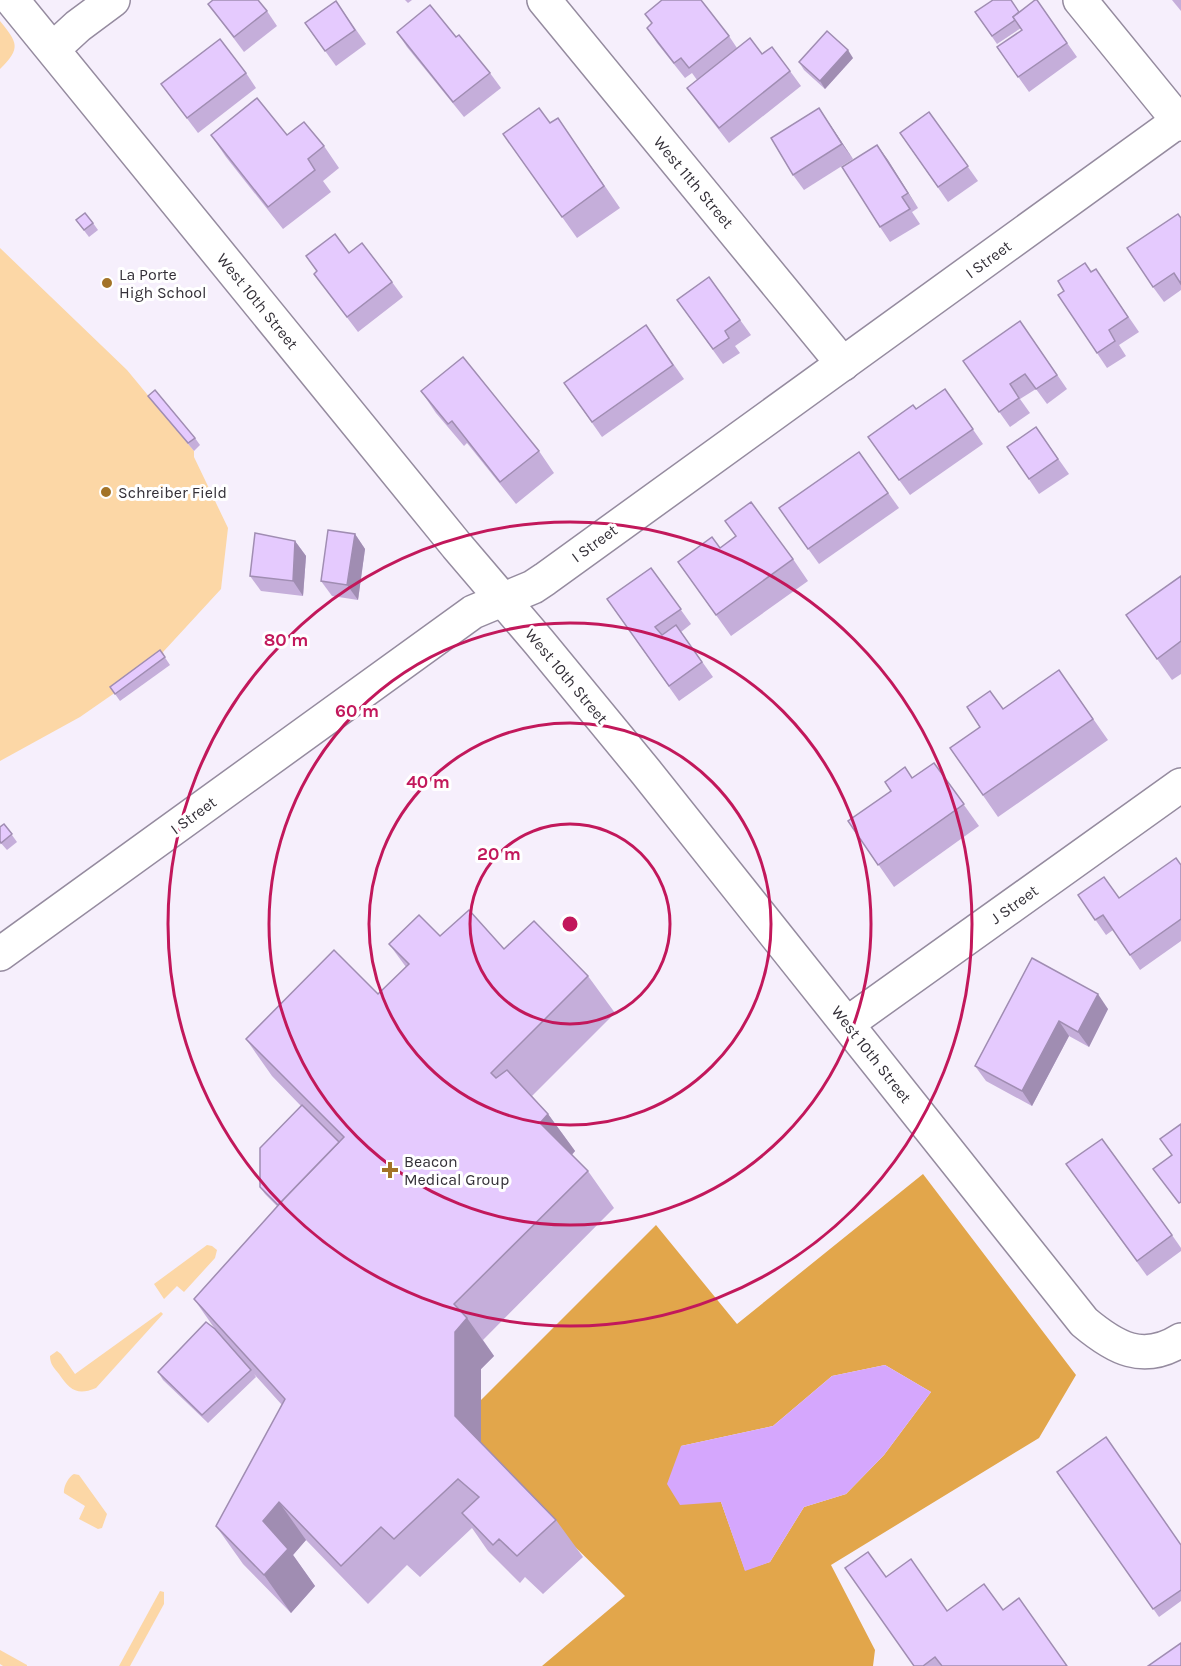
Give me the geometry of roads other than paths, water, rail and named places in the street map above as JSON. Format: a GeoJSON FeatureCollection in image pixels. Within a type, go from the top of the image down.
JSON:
{"type":"FeatureCollection","features":[{"type":"Feature","properties":{"kind":"street","name":"West 10th Street"},"geometry":{"type":"LineString","coordinates":[[12,0],[502,600],[646,772],[1084,1322],[1102,1337],[1123,1349],[1153,1352],[1181,1340]]}},
{"type":"Feature","properties":{"kind":"street"},"geometry":{"type":"LineString","coordinates":[[53,49],[78,26],[113,0]]}},
{"type":"Feature","properties":{"kind":"street","name":"West 11th Street"},"geometry":{"type":"LineString","coordinates":[[544,0],[843,364]]}},
{"type":"Feature","properties":{"kind":"street"},"geometry":{"type":"LineString","coordinates":[[1080,0],[1180,121]]}},
{"type":"Feature","properties":{"kind":"street","name":"I Street"},"geometry":{"type":"LineString","coordinates":[[0,954],[464,618],[533,587],[545,579],[1180,121]]}},
{"type":"Feature","properties":{"kind":"street","name":"J Street"},"geometry":{"type":"LineString","coordinates":[[848,1023],[1181,785]]}},
{"type":"Feature","properties":{"kind":"place","name":"La Porte High School"},"geometry":{"type":"Point","coordinates":[107,283]}},
{"type":"Feature","properties":{"kind":"place","name":"Schreiber Field"},"geometry":{"type":"Point","coordinates":[106,492]}},
{"type":"Feature","properties":{"kind":"place","name":"Beacon Medical Group"},"geometry":{"type":"Point","coordinates":[390,1170]}}]}
